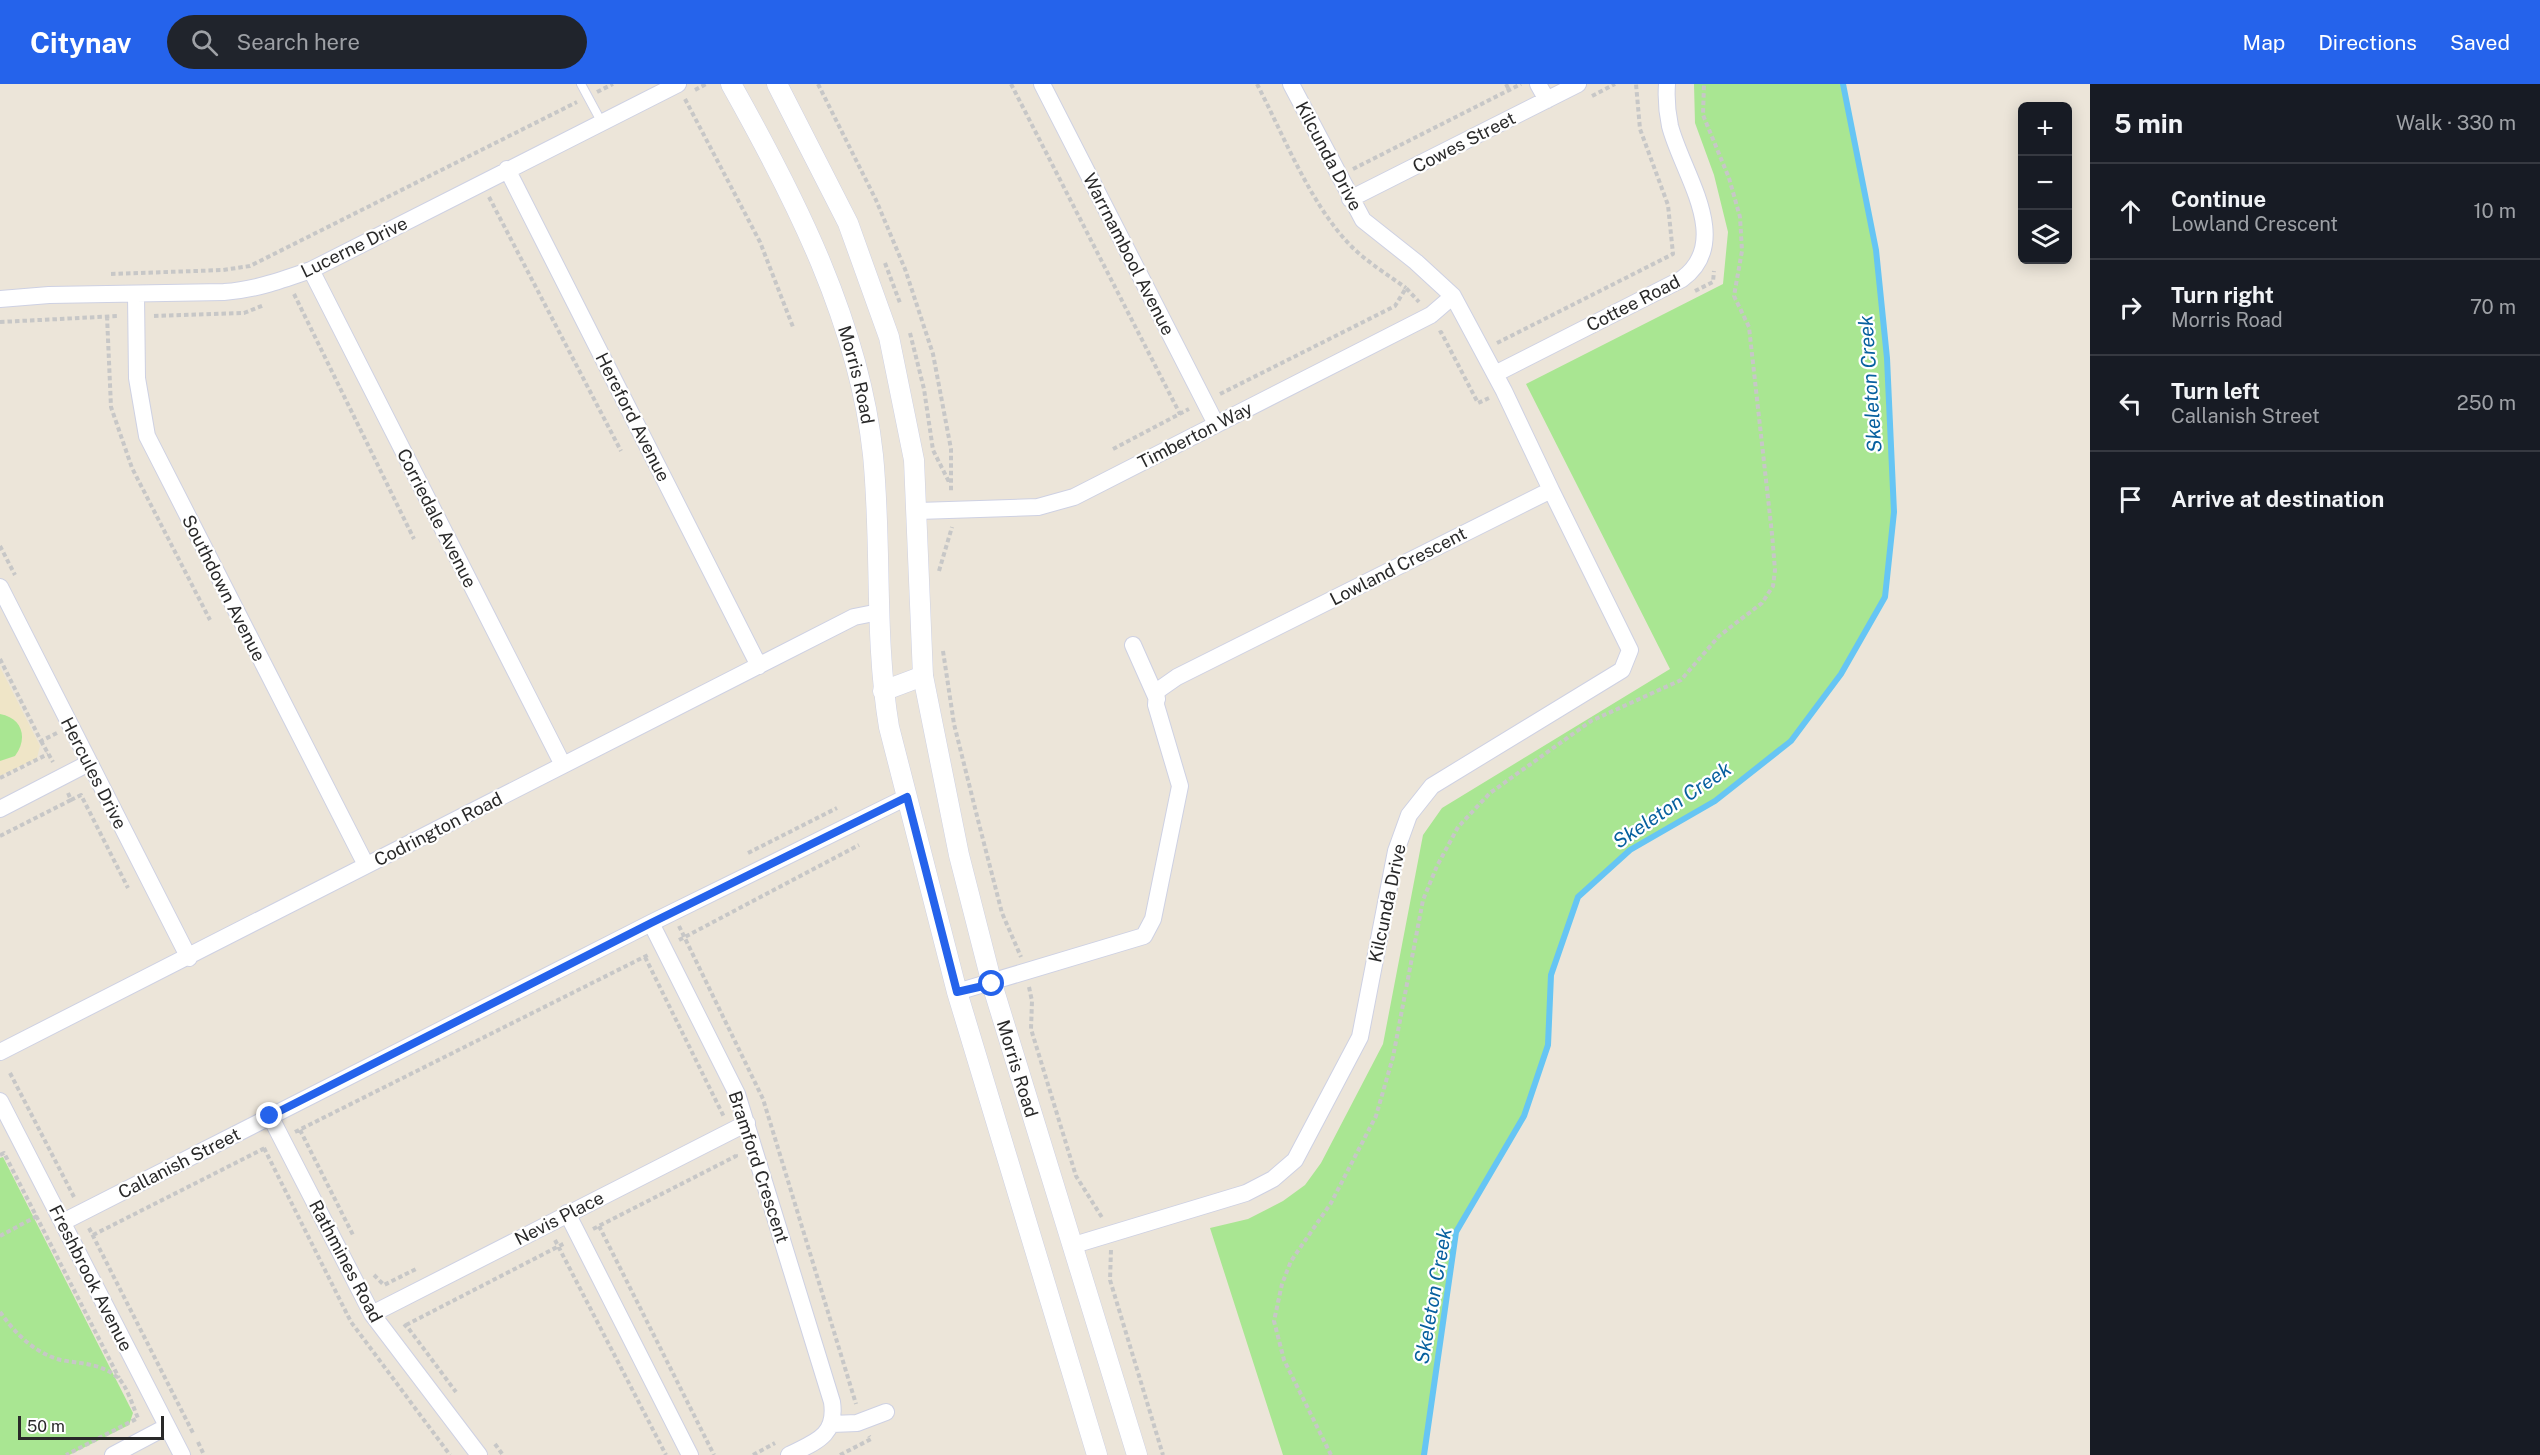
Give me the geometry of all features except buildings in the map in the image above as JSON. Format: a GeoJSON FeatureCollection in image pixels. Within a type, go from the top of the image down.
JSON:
{"type":"FeatureCollection","features":[{"type":"Feature","properties":{"kind":"street","name":"Morris Road"},"geometry":{"type":"LineString","coordinates":[[730,84],[769,151],[807,229],[847,340],[861,389],[873,452],[879,526],[879,612],[883,691],[907,797],[957,992],[1097,1455]]}},
{"type":"Feature","properties":{"kind":"street","name":"Morris Road"},"geometry":{"type":"LineString","coordinates":[[777,84],[848,223],[889,337],[914,460],[918,511],[918,593],[923,676],[959,855],[992,984],[1137,1455]]}},
{"type":"Feature","properties":{"kind":"street","name":"Warrnambool Avenue"},"geometry":{"type":"LineString","coordinates":[[1042,84],[1216,424]]}},
{"type":"Feature","properties":{"kind":"street","name":"Kilcunda Drive"},"geometry":{"type":"LineString","coordinates":[[1291,84],[1350,199],[1364,220],[1416,262],[1453,296],[1504,391]]}},
{"type":"Feature","properties":{"kind":"street"},"geometry":{"type":"LineString","coordinates":[[1538,84],[1546,100]]}},
{"type":"Feature","properties":{"kind":"street","name":"Cottee Road"},"geometry":{"type":"LineString","coordinates":[[1495,374],[1682,279],[1694,270],[1701,260],[1705,248],[1701,210],[1670,125],[1667,84]]}},
{"type":"Feature","properties":{"kind":"street","name":"Lucerne Drive"},"geometry":{"type":"LineString","coordinates":[[0,299],[49,295],[136,295],[250,290],[311,270],[507,169],[602,123],[681,90]]}},
{"type":"Feature","properties":{"kind":"street","name":"Cowes Street"},"geometry":{"type":"LineString","coordinates":[[1350,199],[1546,100],[1581,92]]}},
{"type":"Feature","properties":{"kind":"street","name":"Hereford Avenue"},"geometry":{"type":"LineString","coordinates":[[507,169],[759,666]]}},
{"type":"Feature","properties":{"kind":"street","name":"Corriedale Avenue"},"geometry":{"type":"LineString","coordinates":[[311,270],[562,765]]}},
{"type":"Feature","properties":{"kind":"street","name":"Southdown Avenue"},"geometry":{"type":"LineString","coordinates":[[136,295],[137,378],[147,436],[366,865]]}},
{"type":"Feature","properties":{"kind":"street","name":"Timberton Way"},"geometry":{"type":"LineString","coordinates":[[918,511],[1038,507],[1074,497],[1431,315],[1453,296]]}},
{"type":"Feature","properties":{"kind":"street"},"geometry":{"type":"LineString","coordinates":[[1504,391],[1551,490]]}},
{"type":"Feature","properties":{"kind":"street","name":"Kilcunda Drive"},"geometry":{"type":"LineString","coordinates":[[1074,1245],[1246,1193],[1273,1179],[1295,1160],[1360,1037],[1395,851],[1409,815],[1432,786],[1622,670],[1630,650],[1551,490]]}},
{"type":"Feature","properties":{"kind":"street","name":"Lowland Crescent"},"geometry":{"type":"LineString","coordinates":[[1157,699],[1157,691],[1177,677],[1551,490]]}},
{"type":"Feature","properties":{"kind":"street","name":"Hercules Drive"},"geometry":{"type":"LineString","coordinates":[[0,587],[189,958]]}},
{"type":"Feature","properties":{"kind":"street","name":"Codrington Road"},"geometry":{"type":"LineString","coordinates":[[0,1052],[189,958],[366,865],[854,617],[879,612]]}},
{"type":"Feature","properties":{"kind":"street"},"geometry":{"type":"LineString","coordinates":[[957,992],[992,984],[1144,936],[1153,919],[1180,786],[1156,705],[1157,699],[1133,645]]}},
{"type":"Feature","properties":{"kind":"street"},"geometry":{"type":"LineString","coordinates":[[883,691],[923,676]]}},
{"type":"Feature","properties":{"kind":"street"},"geometry":{"type":"LineString","coordinates":[[0,809],[89,763]]}},
{"type":"Feature","properties":{"kind":"street","name":"Callanish Street"},"geometry":{"type":"LineString","coordinates":[[63,1222],[651,923],[907,797]]}},
{"type":"Feature","properties":{"kind":"street","name":"Bramford Crescent"},"geometry":{"type":"LineString","coordinates":[[651,923],[732,1082],[747,1123],[832,1402],[832,1424]]}},
{"type":"Feature","properties":{"kind":"street","name":"Freshbrook Avenue"},"geometry":{"type":"LineString","coordinates":[[0,1101],[182,1455]]}},
{"type":"Feature","properties":{"kind":"street","name":"Rathmines Road"},"geometry":{"type":"LineString","coordinates":[[270,1116],[372,1314],[479,1455]]}},
{"type":"Feature","properties":{"kind":"street","name":"Nevis Place"},"geometry":{"type":"LineString","coordinates":[[372,1314],[747,1123]]}},
{"type":"Feature","properties":{"kind":"street"},"geometry":{"type":"LineString","coordinates":[[567,1213],[690,1455]]}},
{"type":"Feature","properties":{"kind":"street"},"geometry":{"type":"LineString","coordinates":[[785,1448],[818,1440],[832,1424],[857,1423],[886,1412]]}},
{"type":"Feature","properties":{"kind":"street"},"geometry":{"type":"LineString","coordinates":[[113,1455],[166,1427]]}},
{"type":"Feature","properties":{"kind":"lane"},"geometry":{"type":"LineString","coordinates":[[580,84],[602,123]]}},
{"type":"Feature","properties":{"kind":"path"},"geometry":{"type":"LineString","coordinates":[[110,274],[223,270],[250,266],[613,84]]}},
{"type":"Feature","properties":{"kind":"path"},"geometry":{"type":"LineString","coordinates":[[818,84],[876,200],[905,269],[933,354],[951,449],[950,485]]}},
{"type":"Feature","properties":{"kind":"path"},"geometry":{"type":"LineString","coordinates":[[1011,84],[1180,414]]}},
{"type":"Feature","properties":{"kind":"path"},"geometry":{"type":"LineString","coordinates":[[1257,84],[1310,186],[1335,225],[1352,246],[1406,288],[1431,315],[1478,403],[1504,391]]}},
{"type":"Feature","properties":{"kind":"path"},"geometry":{"type":"LineString","coordinates":[[1506,84],[1509,90]]}},
{"type":"Feature","properties":{"kind":"path"},"geometry":{"type":"LineString","coordinates":[[1338,176],[1521,84]]}},
{"type":"Feature","properties":{"kind":"path"},"geometry":{"type":"LineString","coordinates":[[1581,92],[1615,84]]}},
{"type":"Feature","properties":{"kind":"path"},"geometry":{"type":"LineString","coordinates":[[1494,336],[1498,344],[1673,254],[1668,205],[1640,129],[1636,84]]}},
{"type":"Feature","properties":{"kind":"path"},"geometry":{"type":"LineString","coordinates":[[1331,1455],[1284,1360],[1274,1321],[1282,1284],[1291,1261],[1331,1203],[1376,1116],[1393,1057],[1423,900],[1437,866],[1458,827],[1490,793],[1591,721],[1681,680],[1719,636],[1762,603],[1773,586],[1775,570],[1772,534],[1749,327],[1734,296],[1742,251],[1740,217],[1729,178],[1703,115],[1704,84]]}},
{"type":"Feature","properties":{"kind":"path"},"geometry":{"type":"LineString","coordinates":[[681,90],[760,242],[793,327]]}},
{"type":"Feature","properties":{"kind":"path"},"geometry":{"type":"LineString","coordinates":[[489,196],[621,451]]}},
{"type":"Feature","properties":{"kind":"path"},"geometry":{"type":"LineString","coordinates":[[1692,293],[1713,282],[1715,260]]}},
{"type":"Feature","properties":{"kind":"path"},"geometry":{"type":"LineString","coordinates":[[1113,449],[1395,306],[1406,288]]}},
{"type":"Feature","properties":{"kind":"path"},"geometry":{"type":"LineString","coordinates":[[294,294],[414,539]]}},
{"type":"Feature","properties":{"kind":"path"},"geometry":{"type":"LineString","coordinates":[[1431,337],[1441,332]]}},
{"type":"Feature","properties":{"kind":"path"},"geometry":{"type":"LineString","coordinates":[[940,580],[939,569],[952,531]]}},
{"type":"Feature","properties":{"kind":"path"},"geometry":{"type":"LineString","coordinates":[[943,644],[954,724],[1002,913],[1018,946]]}},
{"type":"Feature","properties":{"kind":"path"},"geometry":{"type":"LineString","coordinates":[[0,659],[71,800]]}},
{"type":"Feature","properties":{"kind":"path"},"geometry":{"type":"LineString","coordinates":[[41,741],[71,726]]}},
{"type":"Feature","properties":{"kind":"path"},"geometry":{"type":"LineString","coordinates":[[0,778],[48,753]]}},
{"type":"Feature","properties":{"kind":"path"},"geometry":{"type":"LineString","coordinates":[[0,836],[81,795],[128,888]]}},
{"type":"Feature","properties":{"kind":"path"},"geometry":{"type":"LineString","coordinates":[[93,1235],[663,947],[859,845]]}},
{"type":"Feature","properties":{"kind":"path"},"geometry":{"type":"LineString","coordinates":[[1032,1001],[1031,1029],[1076,1176],[1103,1217]]}},
{"type":"Feature","properties":{"kind":"path"},"geometry":{"type":"LineString","coordinates":[[10,1073],[204,1455]]}},
{"type":"Feature","properties":{"kind":"path"},"geometry":{"type":"LineString","coordinates":[[2,1154],[36,1216],[138,1418],[66,1455]]}},
{"type":"Feature","properties":{"kind":"path"},"geometry":{"type":"LineString","coordinates":[[0,1236],[54,1205]]}},
{"type":"Feature","properties":{"kind":"path"},"geometry":{"type":"LineString","coordinates":[[599,1226],[714,1455]]}},
{"type":"Feature","properties":{"kind":"path"},"geometry":{"type":"LineString","coordinates":[[1111,1244],[1110,1280],[1163,1455]]}},
{"type":"Feature","properties":{"kind":"path"},"geometry":{"type":"LineString","coordinates":[[0,1312],[16,1334],[36,1348],[58,1359],[95,1365],[119,1378]]}},
{"type":"Feature","properties":{"kind":"path"},"geometry":{"type":"LineString","coordinates":[[832,1402],[853,1394]]}},
{"type":"Feature","properties":{"kind":"path"},"geometry":{"type":"LineString","coordinates":[[753,1455],[785,1448]]}},
{"type":"Feature","properties":{"kind":"shaded area"},"geometry":{"type":"Polygon","coordinates":[[[0,667],[40,746],[37,758],[0,776],[0,667]]]}},
{"type":"Feature","properties":{"kind":"green space"},"geometry":{"type":"Polygon","coordinates":[[[1694,84],[1843,84],[1876,250],[1887,358],[1894,512],[1885,597],[1841,674],[1791,741],[1715,801],[1630,850],[1578,897],[1551,975],[1548,1045],[1524,1116],[1456,1232],[1424,1455],[1283,1455],[1210,1228],[1248,1219],[1283,1201],[1305,1185],[1321,1163],[1383,1044],[1423,835],[1442,808],[1670,669],[1526,384],[1723,284],[1728,232],[1714,175],[1695,123],[1694,84]]]}},
{"type":"Feature","properties":{"kind":"green space"},"geometry":{"type":"Polygon","coordinates":[[[0,714],[14,720],[22,736],[15,756],[0,761],[0,714]]]}},
{"type":"Feature","properties":{"kind":"green space"},"geometry":{"type":"Polygon","coordinates":[[[3,1157],[133,1413],[129,1425],[69,1455],[0,1455],[0,1158],[3,1157]]]}},
{"type":"Feature","properties":{"kind":"waterway","name":"Skeleton Creek"},"geometry":{"type":"LineString","coordinates":[[1424,1455],[1456,1232],[1524,1116],[1548,1045],[1551,975],[1578,897],[1630,850],[1715,801],[1791,741],[1841,674],[1885,597],[1894,512],[1887,358],[1876,250],[1843,84]]}},
{"type":"Feature","properties":{"kind":"route"},"geometry":{"type":"LineString","coordinates":[[270,1116],[651,923],[907,797],[957,992],[992,984]]}}]}
